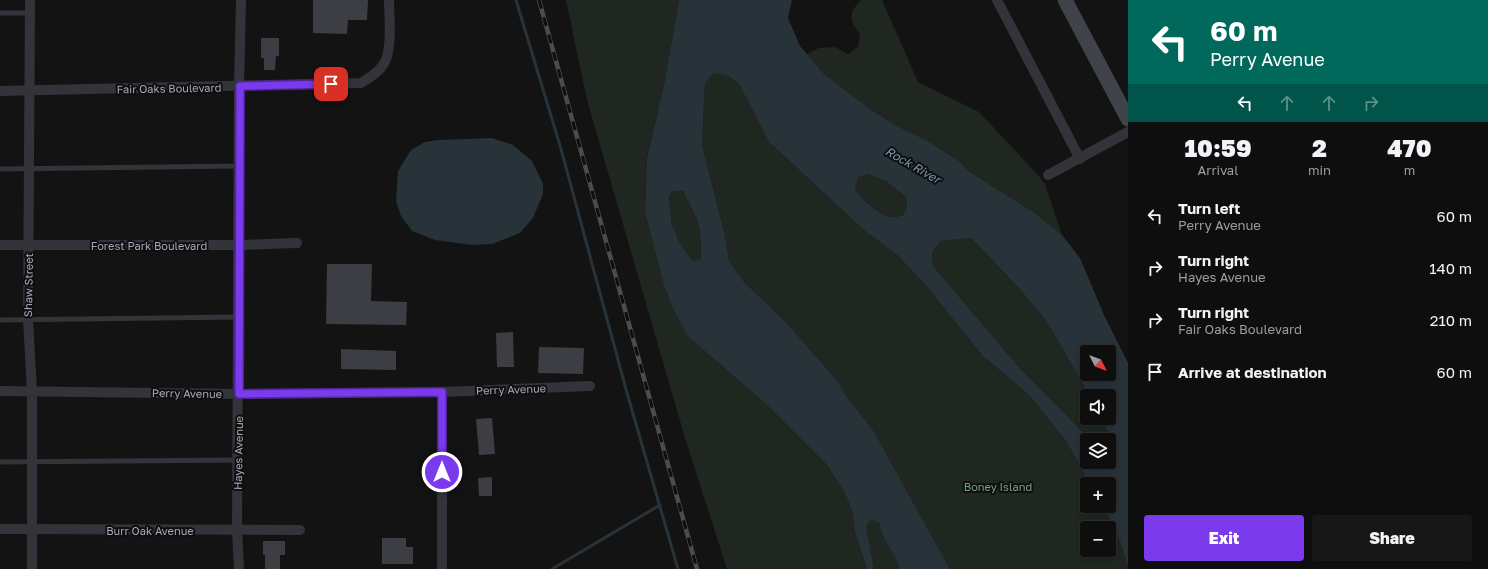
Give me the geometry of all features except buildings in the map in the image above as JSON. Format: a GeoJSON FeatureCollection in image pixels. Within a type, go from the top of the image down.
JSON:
{"type":"FeatureCollection","features":[{"type":"Feature","properties":{"kind":"street","name":"Shaw Street"},"geometry":{"type":"LineString","coordinates":[[30,0],[28,320],[32,391],[32,569]]}},
{"type":"Feature","properties":{"kind":"street","name":"Hayes Avenue"},"geometry":{"type":"LineString","coordinates":[[239,569],[237,530],[241,0]]}},
{"type":"Feature","properties":{"kind":"street","name":"Fair Oaks Boulevard"},"geometry":{"type":"LineString","coordinates":[[0,91],[361,83],[376,74],[384,64],[389,44],[389,0]]}},
{"type":"Feature","properties":{"kind":"street"},"geometry":{"type":"LineString","coordinates":[[997,0],[1080,158]]}},
{"type":"Feature","properties":{"kind":"street"},"geometry":{"type":"LineString","coordinates":[[1065,0],[1128,119]]}},
{"type":"Feature","properties":{"kind":"street"},"geometry":{"type":"LineString","coordinates":[[1048,176],[1128,132]]}},
{"type":"Feature","properties":{"kind":"street","name":"Forest Park Boulevard"},"geometry":{"type":"LineString","coordinates":[[0,244],[240,245],[297,243]]}},
{"type":"Feature","properties":{"kind":"street","name":"Perry Avenue"},"geometry":{"type":"LineString","coordinates":[[0,391],[239,394],[442,392],[590,386]]}},
{"type":"Feature","properties":{"kind":"street"},"geometry":{"type":"LineString","coordinates":[[442,392],[442,569]]}},
{"type":"Feature","properties":{"kind":"street","name":"Burr Oak Avenue"},"geometry":{"type":"LineString","coordinates":[[0,530],[300,530]]}},
{"type":"Feature","properties":{"kind":"lane"},"geometry":{"type":"LineString","coordinates":[[0,13],[30,13]]}},
{"type":"Feature","properties":{"kind":"lane"},"geometry":{"type":"LineString","coordinates":[[0,169],[240,166]]}},
{"type":"Feature","properties":{"kind":"lane"},"geometry":{"type":"LineString","coordinates":[[0,320],[239,317]]}},
{"type":"Feature","properties":{"kind":"lane"},"geometry":{"type":"LineString","coordinates":[[0,462],[238,460]]}},
{"type":"Feature","properties":{"kind":"green space"},"geometry":{"type":"Polygon","coordinates":[[[566,0],[679,0],[664,85],[647,158],[645,211],[766,404],[827,465],[845,493],[852,511],[855,532],[867,569],[727,569],[685,438],[587,100],[566,0]]]}},
{"type":"Feature","properties":{"kind":"green space"},"geometry":{"type":"Polygon","coordinates":[[[861,0],[882,0],[918,82],[979,112],[1037,174],[1045,184],[1062,235],[1035,213],[970,172],[959,161],[928,141],[895,125],[873,111],[824,74],[807,54],[819,48],[835,47],[848,54],[858,47],[860,34],[852,20],[852,13],[861,0]]]}},
{"type":"Feature","properties":{"kind":"green space","name":"Boney Island"},"geometry":{"type":"Polygon","coordinates":[[[714,73],[728,76],[739,84],[769,142],[865,231],[897,255],[923,282],[982,355],[1030,396],[1066,441],[1080,466],[1080,469],[1082,469],[1086,477],[1080,477],[1080,513],[1107,513],[1111,521],[1080,521],[1080,557],[1116,557],[1116,530],[1125,553],[1128,569],[950,569],[873,430],[847,397],[839,383],[786,322],[744,282],[729,261],[725,235],[702,145],[705,83],[714,73]]]}},
{"type":"Feature","properties":{"kind":"green space"},"geometry":{"type":"Polygon","coordinates":[[[867,174],[886,181],[906,197],[907,207],[903,215],[893,217],[886,216],[871,206],[858,194],[855,190],[858,178],[867,174]]]}},
{"type":"Feature","properties":{"kind":"green space"},"geometry":{"type":"Polygon","coordinates":[[[672,191],[683,191],[697,219],[701,238],[701,260],[692,261],[678,240],[672,225],[669,197],[672,191]]]}},
{"type":"Feature","properties":{"kind":"green space"},"geometry":{"type":"Polygon","coordinates":[[[971,238],[1019,288],[1047,322],[1086,389],[1080,389],[1080,425],[1105,425],[1109,433],[1084,433],[1017,365],[933,266],[932,252],[941,241],[971,238]]]}},
{"type":"Feature","properties":{"kind":"green space"},"geometry":{"type":"Polygon","coordinates":[[[872,519],[879,523],[883,536],[899,565],[899,569],[874,569],[866,526],[872,519]]]}},
{"type":"Feature","properties":{"kind":"water","name":"Rock River"},"geometry":{"type":"Polygon","coordinates":[[[679,0],[792,0],[788,18],[800,46],[824,74],[873,111],[895,125],[928,141],[959,161],[970,172],[1035,213],[1062,235],[1080,258],[1104,315],[1128,363],[1128,567],[1124,551],[1116,532],[1116,521],[1111,521],[1107,513],[1116,513],[1116,477],[1086,477],[1082,469],[1116,469],[1116,433],[1109,433],[1105,425],[1116,425],[1116,389],[1086,389],[1081,381],[1116,381],[1116,345],[1080,345],[1080,379],[1047,322],[1019,288],[971,238],[941,241],[932,252],[933,266],[1017,365],[1084,433],[1080,433],[1080,466],[1066,441],[1030,396],[982,355],[923,282],[897,255],[865,231],[769,142],[739,84],[728,76],[714,73],[705,83],[702,145],[725,235],[729,261],[744,282],[786,322],[839,383],[847,397],[873,430],[950,569],[899,569],[899,565],[883,536],[879,523],[872,519],[866,526],[874,569],[867,569],[855,532],[852,511],[845,493],[827,465],[766,404],[688,336],[673,308],[664,285],[645,211],[647,158],[664,85],[679,0]],[[867,174],[858,178],[855,190],[862,198],[886,216],[895,217],[903,215],[907,207],[906,197],[886,181],[867,174]],[[672,191],[669,197],[672,225],[678,240],[692,261],[701,260],[701,238],[697,219],[683,191],[672,191]]]}},
{"type":"Feature","properties":{"kind":"water"},"geometry":{"type":"Polygon","coordinates":[[[492,138],[513,145],[532,161],[543,184],[543,194],[533,218],[520,233],[492,244],[472,245],[435,240],[412,231],[401,216],[396,201],[398,171],[411,150],[425,142],[438,140],[492,138]]]}},
{"type":"Feature","properties":{"kind":"waterway"},"geometry":{"type":"LineString","coordinates":[[516,0],[561,149],[627,393],[678,569]]}},
{"type":"Feature","properties":{"kind":"waterway"},"geometry":{"type":"LineString","coordinates":[[552,569],[660,505]]}},
{"type":"Feature","properties":{"kind":"railway"},"geometry":{"type":"LineString","coordinates":[[539,0],[697,569]]}},
{"type":"Feature","properties":{"kind":"route"},"geometry":{"type":"LineString","coordinates":[[331,84],[240,86],[239,394],[442,392],[442,472]]}}]}
